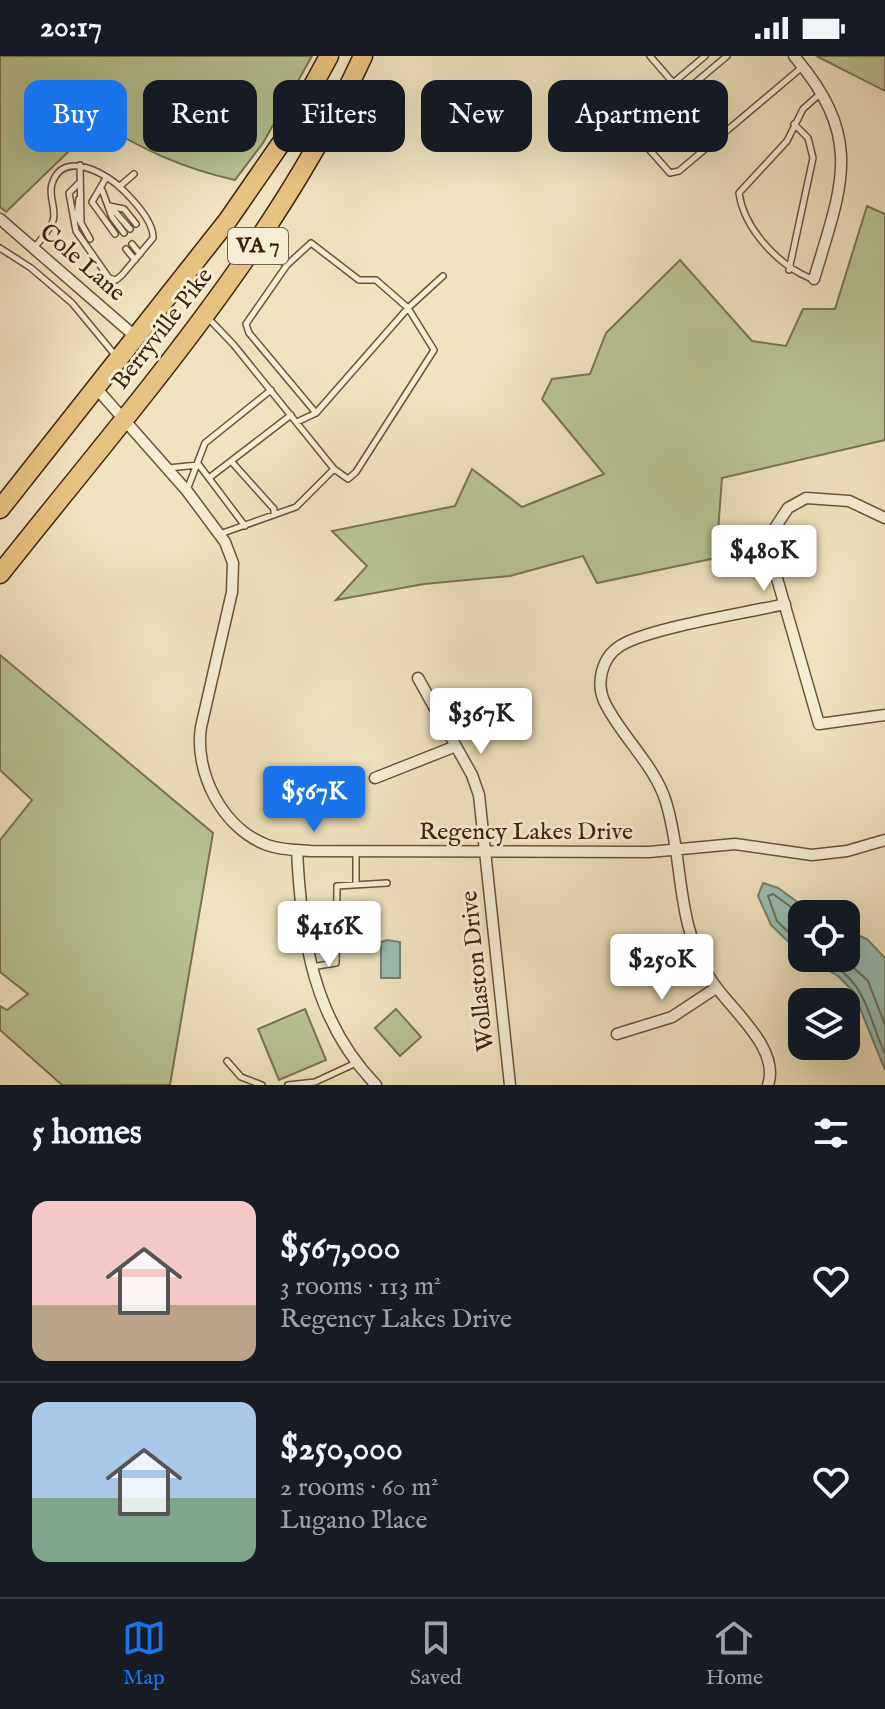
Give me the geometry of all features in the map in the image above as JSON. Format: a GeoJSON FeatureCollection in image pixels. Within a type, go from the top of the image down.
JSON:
{"type":"FeatureCollection","features":[{"type":"Feature","properties":{"kind":"highway","name":"Berryville Pike"},"geometry":{"type":"LineString","coordinates":[[0,509],[137,338],[256,182],[304,104],[329,56]]}},
{"type":"Feature","properties":{"kind":"highway","name":"Berryville Pike"},"geometry":{"type":"LineString","coordinates":[[0,574],[259,245],[323,137],[363,56]]}},
{"type":"Feature","properties":{"kind":"street"},"geometry":{"type":"LineString","coordinates":[[794,56],[821,92],[839,128],[843,167],[814,279]]}},
{"type":"Feature","properties":{"kind":"street","name":"Cole Lane"},"geometry":{"type":"LineString","coordinates":[[0,219],[137,338]]}},
{"type":"Feature","properties":{"kind":"street","name":"Regency Lakes Drive"},"geometry":{"type":"LineString","coordinates":[[97,389],[187,491],[220,534],[233,563],[234,581],[201,727],[201,762],[222,808],[243,832],[267,845],[297,850],[356,851],[673,851],[735,844],[812,855],[885,840]]}},
{"type":"Feature","properties":{"kind":"street"},"geometry":{"type":"LineString","coordinates":[[885,518],[861,505],[834,498],[806,498],[788,508],[775,524],[770,546],[816,702],[819,724],[885,715]]}},
{"type":"Feature","properties":{"kind":"street"},"geometry":{"type":"LineString","coordinates":[[768,1085],[768,1059],[716,988],[689,932],[665,798],[606,706],[600,685],[602,669],[615,650],[631,641],[785,604]]}},
{"type":"Feature","properties":{"kind":"street","name":"Wollaston Drive"},"geometry":{"type":"LineString","coordinates":[[418,678],[479,795],[510,1085]]}},
{"type":"Feature","properties":{"kind":"street"},"geometry":{"type":"LineString","coordinates":[[375,778],[456,746]]}},
{"type":"Feature","properties":{"kind":"street"},"geometry":{"type":"LineString","coordinates":[[297,850],[310,968],[330,1021],[357,1063],[376,1085]]}},
{"type":"Feature","properties":{"kind":"street"},"geometry":{"type":"LineString","coordinates":[[617,1034],[672,1017],[716,988]]}},
{"type":"Feature","properties":{"kind":"lane"},"geometry":{"type":"LineString","coordinates":[[650,56],[670,80]]}},
{"type":"Feature","properties":{"kind":"lane"},"geometry":{"type":"LineString","coordinates":[[677,80],[705,56]]}},
{"type":"Feature","properties":{"kind":"lane"},"geometry":{"type":"LineString","coordinates":[[698,80],[727,56]]}},
{"type":"Feature","properties":{"kind":"lane"},"geometry":{"type":"LineString","coordinates":[[728,128],[803,66]]}},
{"type":"Feature","properties":{"kind":"lane"},"geometry":{"type":"LineString","coordinates":[[814,279],[789,270],[742,214],[739,193],[787,141],[803,109],[821,92]]}},
{"type":"Feature","properties":{"kind":"lane"},"geometry":{"type":"LineString","coordinates":[[789,270],[813,158],[808,138],[794,124]]}},
{"type":"Feature","properties":{"kind":"lane"},"geometry":{"type":"LineString","coordinates":[[652,152],[673,174],[699,152]]}},
{"type":"Feature","properties":{"kind":"lane"},"geometry":{"type":"LineString","coordinates":[[80,165],[81,223],[90,239]]}},
{"type":"Feature","properties":{"kind":"lane"},"geometry":{"type":"LineString","coordinates":[[34,248],[54,216],[51,193],[54,180],[66,168],[80,165],[120,186],[152,227],[154,234],[119,278],[112,279],[73,225],[69,193],[79,183]]}},
{"type":"Feature","properties":{"kind":"lane"},"geometry":{"type":"LineString","coordinates":[[120,186],[134,174]]}},
{"type":"Feature","properties":{"kind":"lane"},"geometry":{"type":"LineString","coordinates":[[106,178],[102,190],[92,202],[115,234]]}},
{"type":"Feature","properties":{"kind":"lane"},"geometry":{"type":"LineString","coordinates":[[102,190],[112,217],[130,229],[124,209],[109,206]]}},
{"type":"Feature","properties":{"kind":"lane"},"geometry":{"type":"LineString","coordinates":[[144,248],[138,240],[144,248]]}},
{"type":"Feature","properties":{"kind":"lane"},"geometry":{"type":"LineString","coordinates":[[205,315],[271,390],[334,469],[348,479],[356,472],[434,350],[408,308],[376,280],[359,280],[311,243],[287,265],[246,324],[249,333],[316,413]]}},
{"type":"Feature","properties":{"kind":"lane"},"geometry":{"type":"LineString","coordinates":[[259,245],[287,265]]}},
{"type":"Feature","properties":{"kind":"lane"},"geometry":{"type":"LineString","coordinates":[[0,248],[31,268],[72,303],[106,348],[120,359]]}},
{"type":"Feature","properties":{"kind":"lane"},"geometry":{"type":"LineString","coordinates":[[126,249],[135,260]]}},
{"type":"Feature","properties":{"kind":"lane"},"geometry":{"type":"LineString","coordinates":[[113,270],[119,278]]}},
{"type":"Feature","properties":{"kind":"lane"},"geometry":{"type":"LineString","coordinates":[[297,422],[316,413],[408,308],[443,276]]}},
{"type":"Feature","properties":{"kind":"lane"},"geometry":{"type":"LineString","coordinates":[[187,491],[205,443],[271,390]]}},
{"type":"Feature","properties":{"kind":"lane"},"geometry":{"type":"LineString","coordinates":[[209,478],[291,415]]}},
{"type":"Feature","properties":{"kind":"lane"},"geometry":{"type":"LineString","coordinates":[[231,461],[274,509],[274,515]]}},
{"type":"Feature","properties":{"kind":"lane"},"geometry":{"type":"LineString","coordinates":[[167,468],[199,465]]}},
{"type":"Feature","properties":{"kind":"lane"},"geometry":{"type":"LineString","coordinates":[[199,465],[245,526]]}},
{"type":"Feature","properties":{"kind":"lane"},"geometry":{"type":"LineString","coordinates":[[220,534],[296,507],[334,469]]}},
{"type":"Feature","properties":{"kind":"lane"},"geometry":{"type":"LineString","coordinates":[[356,851],[356,885]]}},
{"type":"Feature","properties":{"kind":"lane"},"geometry":{"type":"LineString","coordinates":[[310,968],[336,963],[337,886],[387,883]]}},
{"type":"Feature","properties":{"kind":"lane"},"geometry":{"type":"LineString","coordinates":[[227,1061],[241,1077],[262,1085]]}},
{"type":"Feature","properties":{"kind":"lane"},"geometry":{"type":"LineString","coordinates":[[288,1085],[314,1084],[357,1063]]}},
{"type":"Feature","properties":{"kind":"green space"},"geometry":{"type":"Polygon","coordinates":[[[0,56],[312,56],[298,80],[273,80],[273,125],[257,151],[257,80],[143,80],[143,147],[127,139],[127,80],[24,80],[24,152],[68,152],[6,212],[0,207],[0,56]]]}},
{"type":"Feature","properties":{"kind":"green space"},"geometry":{"type":"Polygon","coordinates":[[[885,56],[885,91],[818,57],[885,56]]]}},
{"type":"Feature","properties":{"kind":"green space"},"geometry":{"type":"Polygon","coordinates":[[[153,152],[256,152],[235,180],[153,152]]]}},
{"type":"Feature","properties":{"kind":"green space"},"geometry":{"type":"Polygon","coordinates":[[[867,206],[885,214],[885,440],[722,478],[716,558],[597,583],[583,556],[510,576],[424,584],[336,600],[367,566],[332,531],[455,506],[472,469],[522,507],[604,474],[542,399],[552,379],[590,374],[606,333],[680,260],[752,341],[786,346],[803,309],[835,309],[867,206]]]}},
{"type":"Feature","properties":{"kind":"green space"},"geometry":{"type":"Polygon","coordinates":[[[0,655],[213,833],[170,1085],[62,1085],[0,1030],[0,1006],[7,1010],[28,994],[0,972],[0,840],[32,800],[0,770],[0,655]]]}},
{"type":"Feature","properties":{"kind":"green space"},"geometry":{"type":"Polygon","coordinates":[[[305,1009],[326,1060],[279,1080],[258,1029],[305,1009]]]}},
{"type":"Feature","properties":{"kind":"green space"},"geometry":{"type":"Polygon","coordinates":[[[396,1009],[421,1037],[400,1056],[375,1028],[396,1009]]]}},
{"type":"Feature","properties":{"kind":"water"},"geometry":{"type":"Polygon","coordinates":[[[763,883],[778,888],[795,900],[788,900],[788,941],[771,925],[758,896],[763,883]]]}},
{"type":"Feature","properties":{"kind":"water"},"geometry":{"type":"Polygon","coordinates":[[[860,936],[885,958],[885,1070],[860,1008],[860,988],[850,988],[831,972],[860,972],[860,936]]]}},
{"type":"Feature","properties":{"kind":"water"},"geometry":{"type":"Polygon","coordinates":[[[381,942],[400,942],[400,978],[381,978],[381,942]]]}}]}
